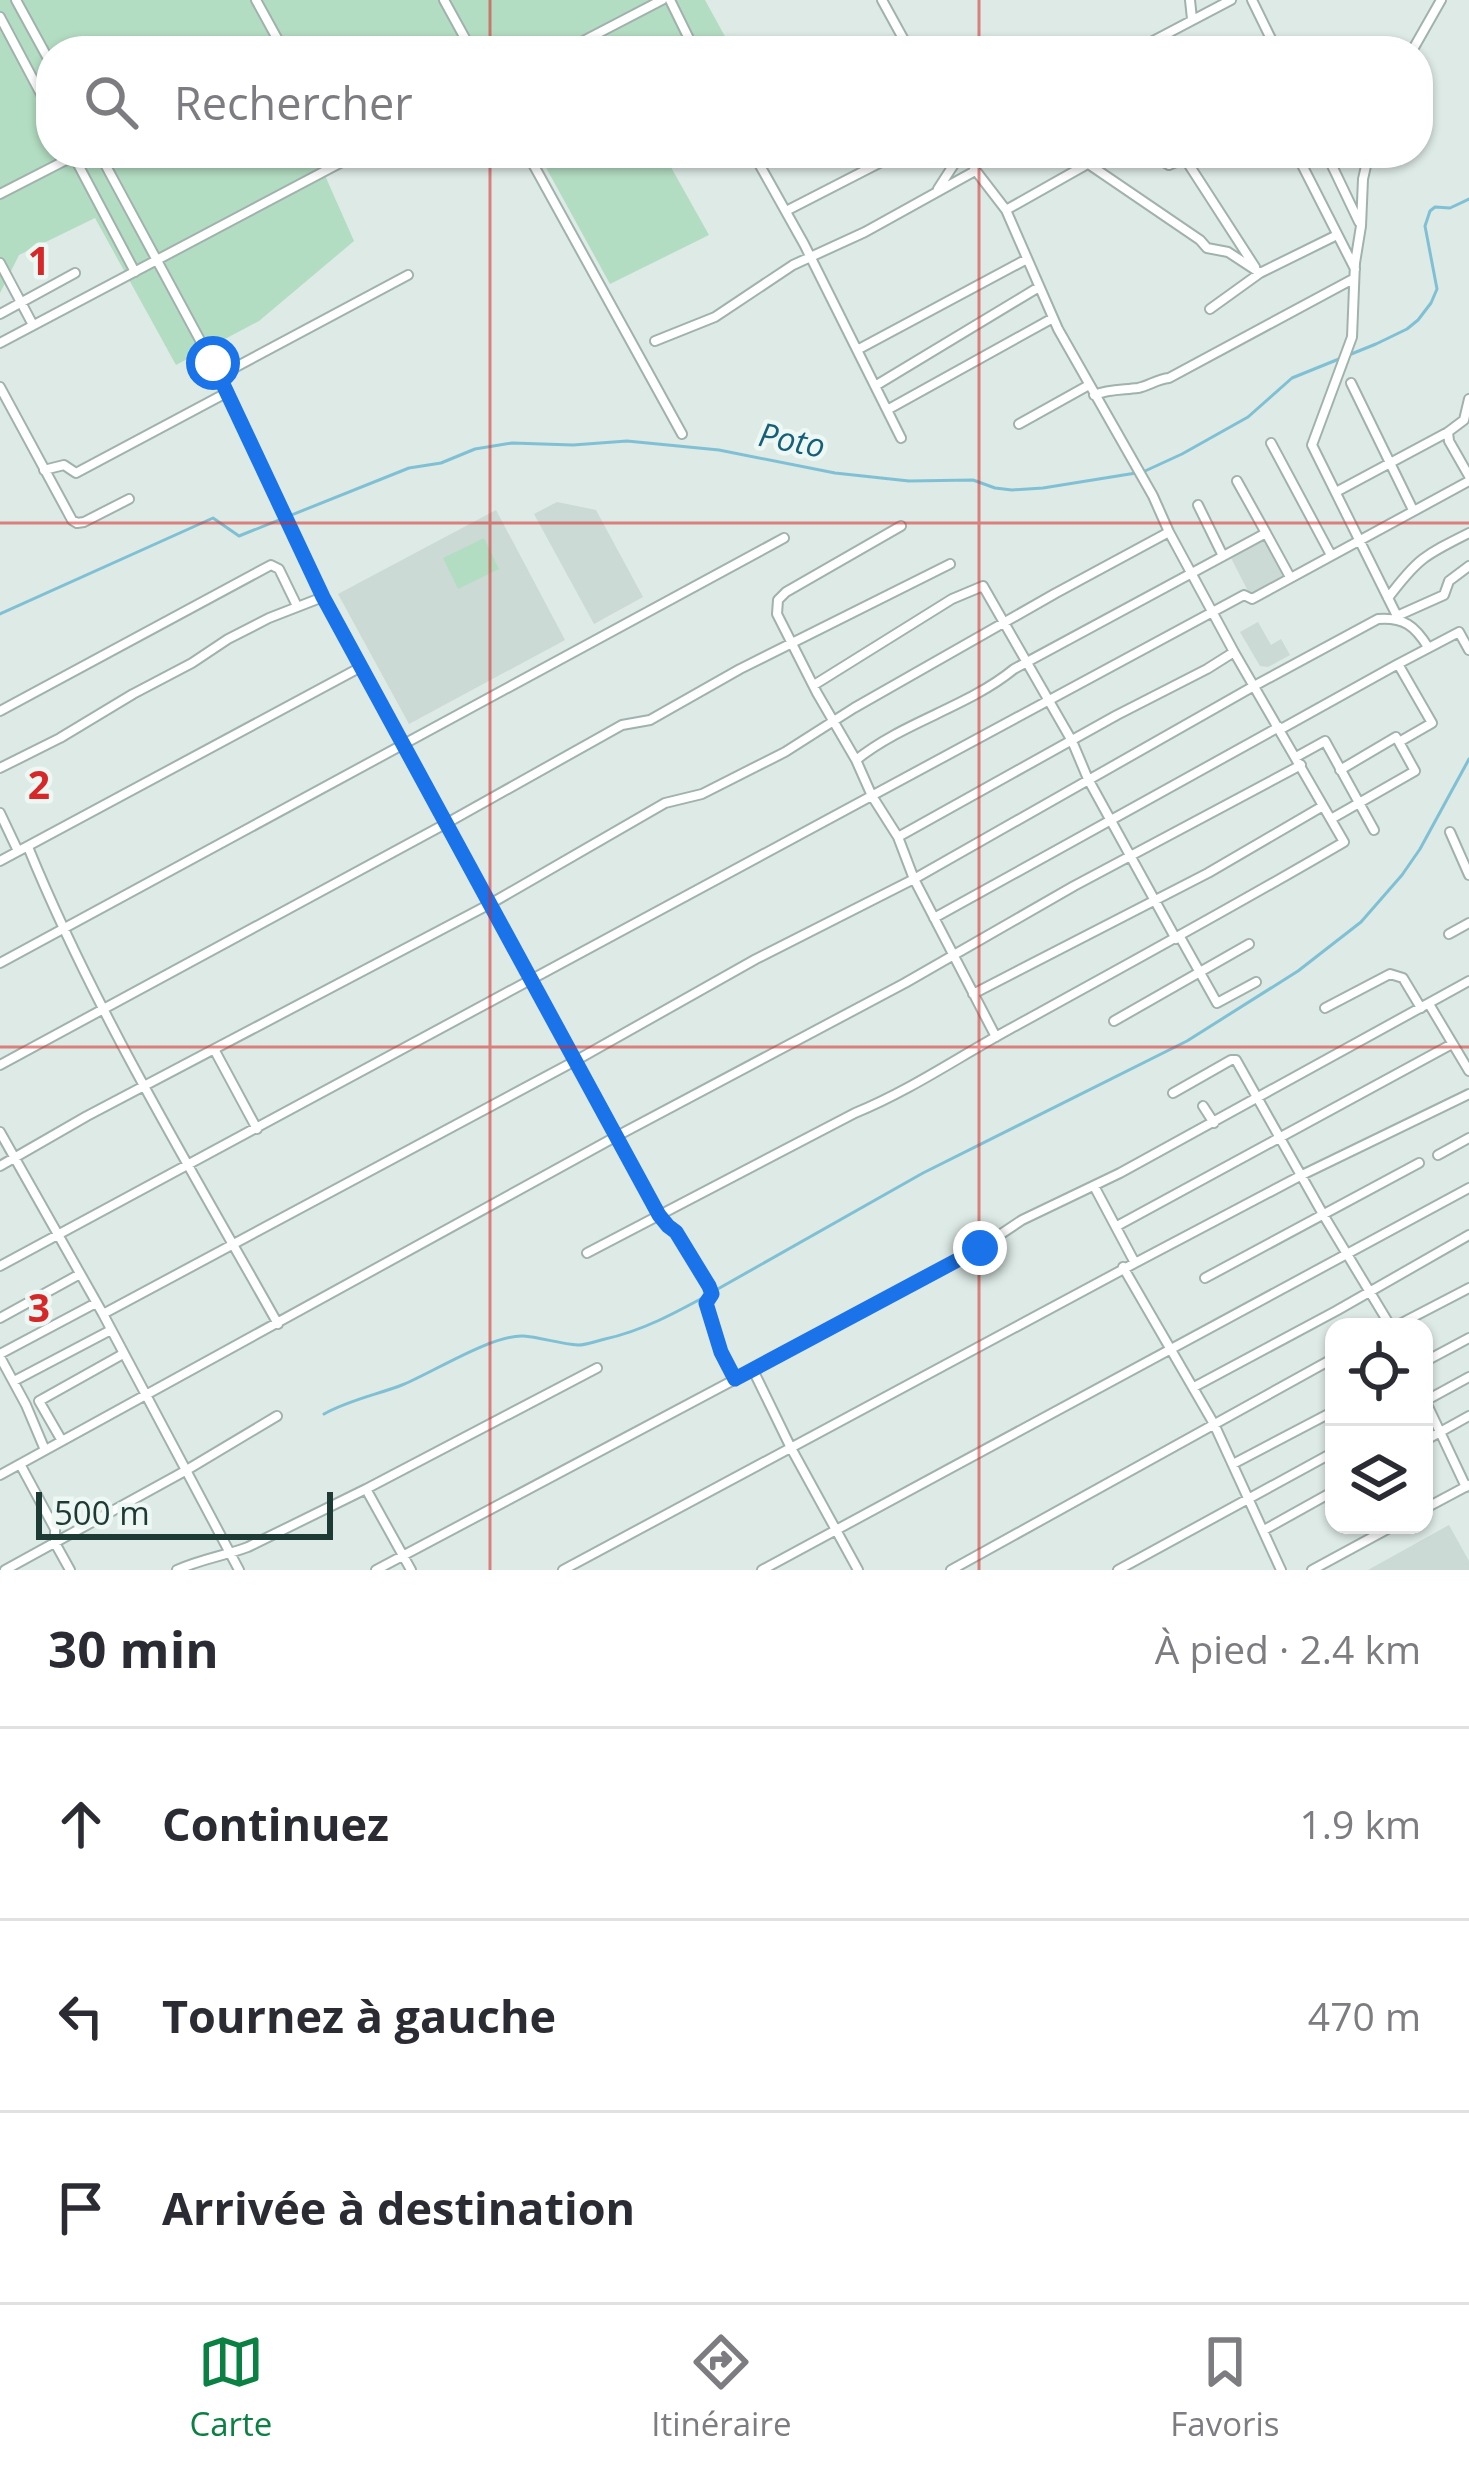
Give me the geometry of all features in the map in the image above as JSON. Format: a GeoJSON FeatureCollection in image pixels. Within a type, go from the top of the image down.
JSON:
{"type":"FeatureCollection","features":[{"type":"Feature","properties":{"kind":"street"},"geometry":{"type":"LineString","coordinates":[[16,0],[36,37]]}},
{"type":"Feature","properties":{"kind":"street"},"geometry":{"type":"LineString","coordinates":[[256,0],[276,36]]}},
{"type":"Feature","properties":{"kind":"street"},"geometry":{"type":"LineString","coordinates":[[444,0],[464,36]]}},
{"type":"Feature","properties":{"kind":"street"},"geometry":{"type":"LineString","coordinates":[[594,36],[666,0],[686,36]]}},
{"type":"Feature","properties":{"kind":"street"},"geometry":{"type":"LineString","coordinates":[[882,0],[902,36]]}},
{"type":"Feature","properties":{"kind":"street"},"geometry":{"type":"LineString","coordinates":[[1190,0],[1192,19]]}},
{"type":"Feature","properties":{"kind":"street"},"geometry":{"type":"LineString","coordinates":[[1161,36],[1231,0]]}},
{"type":"Feature","properties":{"kind":"street"},"geometry":{"type":"LineString","coordinates":[[1252,0],[1270,36]]}},
{"type":"Feature","properties":{"kind":"street"},"geometry":{"type":"LineString","coordinates":[[1421,36],[1441,0]]}},
{"type":"Feature","properties":{"kind":"street"},"geometry":{"type":"LineString","coordinates":[[0,16],[36,84]]}},
{"type":"Feature","properties":{"kind":"street"},"geometry":{"type":"LineString","coordinates":[[0,194],[49,168]]}},
{"type":"Feature","properties":{"kind":"street"},"geometry":{"type":"LineString","coordinates":[[80,168],[135,272]]}},
{"type":"Feature","properties":{"kind":"street"},"geometry":{"type":"LineString","coordinates":[[107,168],[228,392],[323,597],[659,1215],[676,1232],[709,1286],[708,1316],[735,1379]]}},
{"type":"Feature","properties":{"kind":"street"},"geometry":{"type":"LineString","coordinates":[[0,343],[320,168]]}},
{"type":"Feature","properties":{"kind":"street"},"geometry":{"type":"LineString","coordinates":[[535,168],[682,434]]}},
{"type":"Feature","properties":{"kind":"street"},"geometry":{"type":"LineString","coordinates":[[762,168],[901,438]]}},
{"type":"Feature","properties":{"kind":"street"},"geometry":{"type":"LineString","coordinates":[[786,211],[870,168]]}},
{"type":"Feature","properties":{"kind":"street"},"geometry":{"type":"LineString","coordinates":[[937,190],[951,168]]}},
{"type":"Feature","properties":{"kind":"street"},"geometry":{"type":"LineString","coordinates":[[655,341],[715,317],[811,256],[865,232],[937,190],[964,168]]}},
{"type":"Feature","properties":{"kind":"street"},"geometry":{"type":"LineString","coordinates":[[586,1253],[855,1112],[889,1099],[1344,842],[1091,390],[1006,211],[975,168]]}},
{"type":"Feature","properties":{"kind":"street"},"geometry":{"type":"LineString","coordinates":[[1006,211],[1079,168]]}},
{"type":"Feature","properties":{"kind":"street"},"geometry":{"type":"LineString","coordinates":[[1094,168],[1207,248],[1228,252],[1260,273]]}},
{"type":"Feature","properties":{"kind":"street"},"geometry":{"type":"LineString","coordinates":[[1191,168],[1260,273]]}},
{"type":"Feature","properties":{"kind":"street"},"geometry":{"type":"LineString","coordinates":[[1303,168],[1355,274]]}},
{"type":"Feature","properties":{"kind":"street"},"geometry":{"type":"LineString","coordinates":[[1333,168],[1361,226]]}},
{"type":"Feature","properties":{"kind":"street"},"geometry":{"type":"LineString","coordinates":[[1366,168],[1352,337],[1312,445],[1398,618],[1415,627],[1428,647]]}},
{"type":"Feature","properties":{"kind":"street"},"geometry":{"type":"LineString","coordinates":[[1210,309],[1260,273],[1337,235]]}},
{"type":"Feature","properties":{"kind":"street"},"geometry":{"type":"LineString","coordinates":[[857,350],[1027,259]]}},
{"type":"Feature","properties":{"kind":"street"},"geometry":{"type":"LineString","coordinates":[[1,268],[34,325]]}},
{"type":"Feature","properties":{"kind":"street"},"geometry":{"type":"LineString","coordinates":[[0,314],[75,273]]}},
{"type":"Feature","properties":{"kind":"street"},"geometry":{"type":"LineString","coordinates":[[219,376],[408,274]]}},
{"type":"Feature","properties":{"kind":"street"},"geometry":{"type":"LineString","coordinates":[[1019,424],[1091,390],[1143,387],[1169,378],[1355,274]]}},
{"type":"Feature","properties":{"kind":"street"},"geometry":{"type":"LineString","coordinates":[[875,386],[1039,287]]}},
{"type":"Feature","properties":{"kind":"street"},"geometry":{"type":"LineString","coordinates":[[887,410],[1053,318]]}},
{"type":"Feature","properties":{"kind":"street"},"geometry":{"type":"LineString","coordinates":[[1351,383],[1413,510]]}},
{"type":"Feature","properties":{"kind":"street"},"geometry":{"type":"LineString","coordinates":[[0,387],[72,520],[77,524],[129,499]]}},
{"type":"Feature","properties":{"kind":"street"},"geometry":{"type":"LineString","coordinates":[[44,470],[64,466],[76,473],[228,392]]}},
{"type":"Feature","properties":{"kind":"street"},"geometry":{"type":"LineString","coordinates":[[1336,492],[1448,432],[1464,419],[1469,399]]}},
{"type":"Feature","properties":{"kind":"street"},"geometry":{"type":"LineString","coordinates":[[0,1267],[1244,595],[1252,599],[1469,479],[1448,432]]}},
{"type":"Feature","properties":{"kind":"street"},"geometry":{"type":"LineString","coordinates":[[1271,443],[1331,555]]}},
{"type":"Feature","properties":{"kind":"street"},"geometry":{"type":"LineString","coordinates":[[1237,481],[1290,577]]}},
{"type":"Feature","properties":{"kind":"street"},"geometry":{"type":"LineString","coordinates":[[1198,505],[1223,556]]}},
{"type":"Feature","properties":{"kind":"street"},"geometry":{"type":"LineString","coordinates":[[901,526],[781,596],[777,614],[898,837],[914,879],[996,1036]]}},
{"type":"Feature","properties":{"kind":"street"},"geometry":{"type":"LineString","coordinates":[[0,1166],[490,904],[665,803],[702,794],[785,752],[1169,532]]}},
{"type":"Feature","properties":{"kind":"street"},"geometry":{"type":"LineString","coordinates":[[856,760],[909,725],[986,690],[1026,663],[1266,533]]}},
{"type":"Feature","properties":{"kind":"street"},"geometry":{"type":"LineString","coordinates":[[1388,598],[1413,565],[1469,533]]}},
{"type":"Feature","properties":{"kind":"street"},"geometry":{"type":"LineString","coordinates":[[0,963],[784,538]]}},
{"type":"Feature","properties":{"kind":"street"},"geometry":{"type":"LineString","coordinates":[[0,1065],[622,725],[650,719],[740,668],[950,564]]}},
{"type":"Feature","properties":{"kind":"street"},"geometry":{"type":"LineString","coordinates":[[0,711],[271,565],[279,569],[297,606]]}},
{"type":"Feature","properties":{"kind":"street"},"geometry":{"type":"LineString","coordinates":[[103,1314],[756,959],[914,879],[1253,686],[1378,620],[1398,618],[1426,605],[1444,595],[1449,580],[1469,566]]}},
{"type":"Feature","properties":{"kind":"street"},"geometry":{"type":"LineString","coordinates":[[814,685],[952,599],[983,586],[1217,1003],[1256,982]]}},
{"type":"Feature","properties":{"kind":"street"},"geometry":{"type":"LineString","coordinates":[[0,768],[228,639],[323,597]]}},
{"type":"Feature","properties":{"kind":"street"},"geometry":{"type":"LineString","coordinates":[[934,918],[1469,628]]}},
{"type":"Feature","properties":{"kind":"street"},"geometry":{"type":"LineString","coordinates":[[1459,632],[1469,650]]}},
{"type":"Feature","properties":{"kind":"street"},"geometry":{"type":"LineString","coordinates":[[898,837],[1234,652]]}},
{"type":"Feature","properties":{"kind":"street"},"geometry":{"type":"LineString","coordinates":[[1398,664],[1432,723],[1399,742]]}},
{"type":"Feature","properties":{"kind":"street"},"geometry":{"type":"LineString","coordinates":[[0,860],[361,667]]}},
{"type":"Feature","properties":{"kind":"street"},"geometry":{"type":"LineString","coordinates":[[1331,819],[1415,771],[1396,737],[1340,770]]}},
{"type":"Feature","properties":{"kind":"street"},"geometry":{"type":"LineString","coordinates":[[0,1475],[904,983],[1298,761],[1325,741],[1373,830]]}},
{"type":"Feature","properties":{"kind":"street"},"geometry":{"type":"LineString","coordinates":[[974,994],[1323,806]]}},
{"type":"Feature","properties":{"kind":"street"},"geometry":{"type":"LineString","coordinates":[[0,813],[278,1324]]}},
{"type":"Feature","properties":{"kind":"street"},"geometry":{"type":"LineString","coordinates":[[1450,832],[1469,875]]}},
{"type":"Feature","properties":{"kind":"street"},"geometry":{"type":"LineString","coordinates":[[1449,934],[1469,923]]}},
{"type":"Feature","properties":{"kind":"street"},"geometry":{"type":"LineString","coordinates":[[1114,1021],[1249,944]]}},
{"type":"Feature","properties":{"kind":"street"},"geometry":{"type":"LineString","coordinates":[[1325,1008],[1390,974],[1403,978],[1469,1071]]}},
{"type":"Feature","properties":{"kind":"street"},"geometry":{"type":"LineString","coordinates":[[376,1570],[980,1248],[1022,1220],[1214,1123],[1469,981]]}},
{"type":"Feature","properties":{"kind":"street"},"geometry":{"type":"LineString","coordinates":[[1118,1226],[1452,1044]]}},
{"type":"Feature","properties":{"kind":"street"},"geometry":{"type":"LineString","coordinates":[[215,1051],[257,1129]]}},
{"type":"Feature","properties":{"kind":"street"},"geometry":{"type":"LineString","coordinates":[[1172,1093],[1236,1060],[1387,1318]]}},
{"type":"Feature","properties":{"kind":"street"},"geometry":{"type":"LineString","coordinates":[[563,1570],[1123,1268],[1469,1094]]}},
{"type":"Feature","properties":{"kind":"street"},"geometry":{"type":"LineString","coordinates":[[1203,1106],[1214,1123]]}},
{"type":"Feature","properties":{"kind":"street"},"geometry":{"type":"LineString","coordinates":[[0,1132],[239,1570]]}},
{"type":"Feature","properties":{"kind":"street"},"geometry":{"type":"LineString","coordinates":[[1438,1155],[1469,1138]]}},
{"type":"Feature","properties":{"kind":"street"},"geometry":{"type":"LineString","coordinates":[[1205,1278],[1419,1163]]}},
{"type":"Feature","properties":{"kind":"street"},"geometry":{"type":"LineString","coordinates":[[1094,1186],[1135,1263]]}},
{"type":"Feature","properties":{"kind":"street"},"geometry":{"type":"LineString","coordinates":[[762,1570],[1469,1188]]}},
{"type":"Feature","properties":{"kind":"street"},"geometry":{"type":"LineString","coordinates":[[1194,1387],[1469,1235]]}},
{"type":"Feature","properties":{"kind":"street"},"geometry":{"type":"LineString","coordinates":[[1123,1268],[1214,1424],[1281,1570]]}},
{"type":"Feature","properties":{"kind":"street"},"geometry":{"type":"LineString","coordinates":[[0,1318],[80,1274]]}},
{"type":"Feature","properties":{"kind":"street"},"geometry":{"type":"LineString","coordinates":[[1411,1318],[1469,1288]]}},
{"type":"Feature","properties":{"kind":"street"},"geometry":{"type":"LineString","coordinates":[[45,1450],[0,1355],[96,1303]]}},
{"type":"Feature","properties":{"kind":"street"},"geometry":{"type":"LineString","coordinates":[[14,1381],[110,1330]]}},
{"type":"Feature","properties":{"kind":"street"},"geometry":{"type":"LineString","coordinates":[[1433,1357],[1469,1338]]}},
{"type":"Feature","properties":{"kind":"street"},"geometry":{"type":"LineString","coordinates":[[62,1441],[39,1401],[123,1354]]}},
{"type":"Feature","properties":{"kind":"street"},"geometry":{"type":"LineString","coordinates":[[951,1570],[1325,1363]]}},
{"type":"Feature","properties":{"kind":"street"},"geometry":{"type":"LineString","coordinates":[[176,1570],[231,1554],[597,1368]]}},
{"type":"Feature","properties":{"kind":"street"},"geometry":{"type":"LineString","coordinates":[[753,1370],[858,1570]]}},
{"type":"Feature","properties":{"kind":"street"},"geometry":{"type":"LineString","coordinates":[[1433,1396],[1469,1378]]}},
{"type":"Feature","properties":{"kind":"street"},"geometry":{"type":"LineString","coordinates":[[5,1570],[277,1416]]}},
{"type":"Feature","properties":{"kind":"street"},"geometry":{"type":"LineString","coordinates":[[1233,1464],[1325,1416]]}},
{"type":"Feature","properties":{"kind":"street"},"geometry":{"type":"LineString","coordinates":[[1433,1436],[1469,1416]]}},
{"type":"Feature","properties":{"kind":"street"},"geometry":{"type":"LineString","coordinates":[[1433,1420],[1468,1486],[1433,1505]]}},
{"type":"Feature","properties":{"kind":"street"},"geometry":{"type":"LineString","coordinates":[[1118,1570],[1325,1457]]}},
{"type":"Feature","properties":{"kind":"street"},"geometry":{"type":"LineString","coordinates":[[20,1464],[55,1529],[55,1543],[70,1570]]}},
{"type":"Feature","properties":{"kind":"street"},"geometry":{"type":"LineString","coordinates":[[366,1489],[411,1570]]}},
{"type":"Feature","properties":{"kind":"street"},"geometry":{"type":"LineString","coordinates":[[1264,1530],[1325,1496]]}},
{"type":"Feature","properties":{"kind":"street"},"geometry":{"type":"LineString","coordinates":[[1312,1570],[1378,1534]]}},
{"type":"Feature","properties":{"kind":"shaded area"},"geometry":{"type":"Polygon","coordinates":[[[557,502],[596,510],[643,597],[594,624],[534,514],[557,502]]]}},
{"type":"Feature","properties":{"kind":"shaded area"},"geometry":{"type":"Polygon","coordinates":[[[496,510],[565,640],[409,724],[338,594],[496,510]]]}},
{"type":"Feature","properties":{"kind":"shaded area"},"geometry":{"type":"Polygon","coordinates":[[[1265,537],[1286,576],[1250,595],[1230,556],[1265,537]]]}},
{"type":"Feature","properties":{"kind":"shaded area"},"geometry":{"type":"Polygon","coordinates":[[[1258,622],[1271,645],[1281,639],[1290,655],[1268,667],[1260,666],[1240,632],[1258,622]]]}},
{"type":"Feature","properties":{"kind":"shaded area"},"geometry":{"type":"Polygon","coordinates":[[[1449,1525],[1469,1561],[1469,1570],[1368,1570],[1433,1534],[1449,1525]]]}},
{"type":"Feature","properties":{"kind":"green space"},"geometry":{"type":"Polygon","coordinates":[[[0,0],[705,0],[725,36],[36,36],[36,168],[322,168],[354,241],[259,321],[176,365],[95,218],[19,255],[0,293],[0,0]]]}},
{"type":"Feature","properties":{"kind":"green space"},"geometry":{"type":"Polygon","coordinates":[[[546,168],[671,168],[709,235],[610,284],[546,168]]]}},
{"type":"Feature","properties":{"kind":"green space"},"geometry":{"type":"Polygon","coordinates":[[[484,538],[499,569],[458,589],[443,558],[484,538]]]}},
{"type":"Feature","properties":{"kind":"waterway","name":"Poto"},"geometry":{"type":"LineString","coordinates":[[1145,471],[1248,417],[1292,378],[1376,344],[1418,320],[1437,289],[1425,226],[1430,211],[1469,199]]}},
{"type":"Feature","properties":{"kind":"waterway","name":"Poto"},"geometry":{"type":"LineString","coordinates":[[0,614],[213,518],[239,536],[409,468],[512,443],[627,441],[719,450],[835,473],[909,481],[973,480],[1012,490],[1136,473]]}},
{"type":"Feature","properties":{"kind":"waterway"},"geometry":{"type":"LineString","coordinates":[[716,1290],[923,1173],[1187,1041],[1298,971],[1361,922],[1402,875],[1469,759]]}},
{"type":"Feature","properties":{"kind":"waterway"},"geometry":{"type":"LineString","coordinates":[[324,1414],[402,1385],[495,1341],[523,1336],[588,1344],[645,1326],[708,1295]]}},
{"type":"Feature","properties":{"kind":"route"},"geometry":{"type":"LineString","coordinates":[[213,363],[323,597],[659,1215],[676,1232],[709,1286],[708,1316],[735,1379],[980,1248]]}}]}
